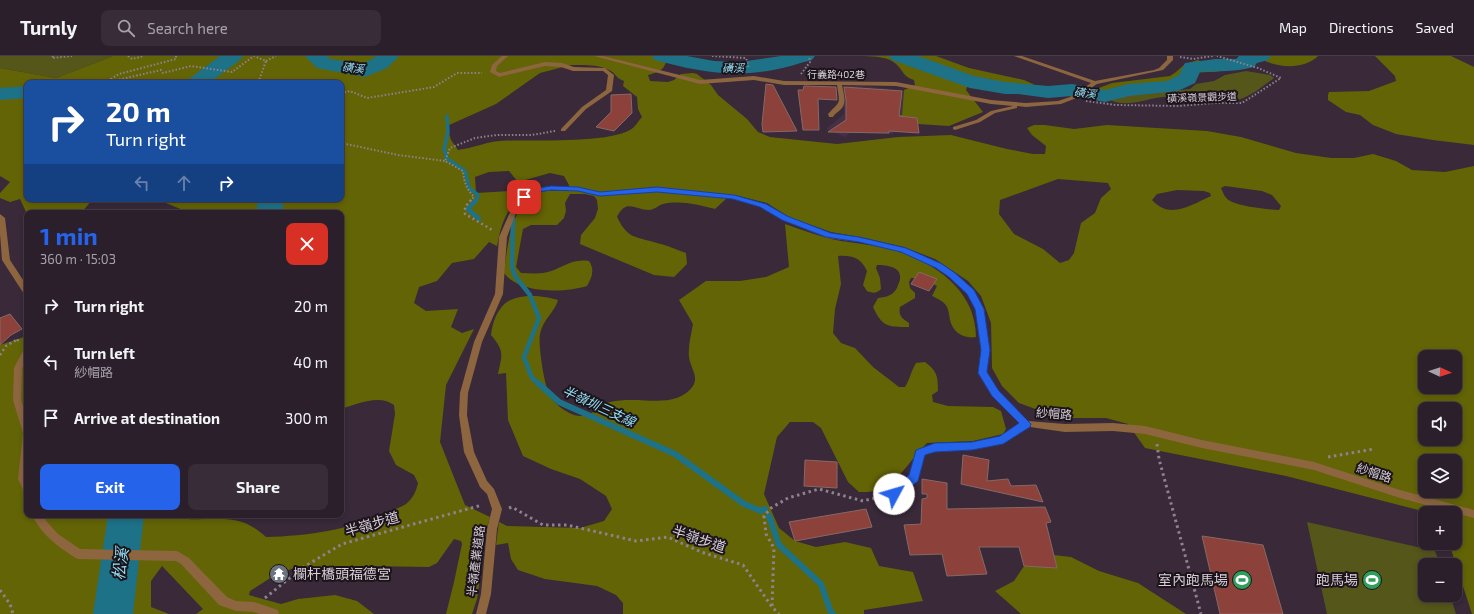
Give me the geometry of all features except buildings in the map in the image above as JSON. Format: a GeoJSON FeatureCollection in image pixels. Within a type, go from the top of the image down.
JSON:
{"type":"FeatureCollection","features":[{"type":"Feature","properties":{"kind":"street"},"geometry":{"type":"LineString","coordinates":[[505,56],[494,66],[493,72],[499,76],[508,75],[540,65],[562,65],[573,69],[605,70],[611,75],[609,91],[584,108],[563,130]]}},
{"type":"Feature","properties":{"kind":"street","name":"行義路402巷"},"geometry":{"type":"LineString","coordinates":[[597,56],[700,82],[754,78],[784,83],[896,84],[991,102],[1026,105],[1053,104],[1065,101],[1094,82]]}},
{"type":"Feature","properties":{"kind":"street"},"geometry":{"type":"LineString","coordinates":[[1017,56],[1094,82],[1155,71],[1169,63],[1170,56]]}},
{"type":"Feature","properties":{"kind":"street"},"geometry":{"type":"LineString","coordinates":[[831,116],[831,114],[840,107],[842,101],[839,83]]}},
{"type":"Feature","properties":{"kind":"street"},"geometry":{"type":"LineString","coordinates":[[955,128],[978,121],[993,112],[1026,105]]}},
{"type":"Feature","properties":{"kind":"street","name":"紗帽路"},"geometry":{"type":"LineString","coordinates":[[503,237],[514,210],[524,197],[536,190],[551,188],[578,189],[600,194],[657,190],[734,197],[763,206],[785,218],[829,236],[859,240],[903,250],[939,266],[952,275],[971,292],[980,309],[985,350],[982,373],[995,394],[1026,424],[1065,428],[1113,427],[1144,430],[1156,434],[1314,466],[1400,494],[1474,514]]}},
{"type":"Feature","properties":{"kind":"street"},"geometry":{"type":"LineString","coordinates":[[0,216],[2,218],[6,260],[24,287]]}},
{"type":"Feature","properties":{"kind":"street"},"geometry":{"type":"LineString","coordinates":[[497,509],[491,492],[483,484],[469,452],[463,416],[464,393],[478,342],[499,294],[503,237]]}},
{"type":"Feature","properties":{"kind":"street"},"geometry":{"type":"LineString","coordinates":[[24,357],[18,368],[17,400],[24,423]]}},
{"type":"Feature","properties":{"kind":"street"},"geometry":{"type":"LineString","coordinates":[[894,494],[914,478],[920,453],[935,448],[972,446],[1003,440],[1026,424]]}},
{"type":"Feature","properties":{"kind":"street"},"geometry":{"type":"LineString","coordinates":[[24,468],[24,482]]}},
{"type":"Feature","properties":{"kind":"street","name":"半嶺產業道路"},"geometry":{"type":"LineString","coordinates":[[481,614],[486,594],[492,529],[497,509]]}},
{"type":"Feature","properties":{"kind":"street"},"geometry":{"type":"LineString","coordinates":[[38,518],[45,527],[65,545],[78,554],[177,556],[185,561],[223,601],[236,606],[254,607],[274,614]]}},
{"type":"Feature","properties":{"kind":"path"},"geometry":{"type":"LineString","coordinates":[[53,56],[52,58],[72,56]]}},
{"type":"Feature","properties":{"kind":"path"},"geometry":{"type":"LineString","coordinates":[[128,56],[132,59],[144,56]]}},
{"type":"Feature","properties":{"kind":"path"},"geometry":{"type":"LineString","coordinates":[[112,80],[111,79],[119,74],[176,59],[176,56]]}},
{"type":"Feature","properties":{"kind":"path"},"geometry":{"type":"LineString","coordinates":[[118,80],[161,70],[163,73],[191,66],[232,72],[254,56],[266,61]]}},
{"type":"Feature","properties":{"kind":"path"},"geometry":{"type":"LineString","coordinates":[[259,80],[266,61],[276,56]]}},
{"type":"Feature","properties":{"kind":"path"},"geometry":{"type":"LineString","coordinates":[[712,56],[746,58],[747,64]]}},
{"type":"Feature","properties":{"kind":"path"},"geometry":{"type":"LineString","coordinates":[[809,56],[810,62]]}},
{"type":"Feature","properties":{"kind":"path"},"geometry":{"type":"LineString","coordinates":[[1170,56],[1193,59],[1213,56]]}},
{"type":"Feature","properties":{"kind":"path","name":"磺溪嶺景觀步道"},"geometry":{"type":"LineString","coordinates":[[1094,102],[1116,105],[1179,106],[1215,103],[1242,103],[1281,78],[1258,68],[1218,56]]}},
{"type":"Feature","properties":{"kind":"path"},"geometry":{"type":"LineString","coordinates":[[344,92],[350,91],[367,98],[434,87],[457,73],[493,72]]}},
{"type":"Feature","properties":{"kind":"path"},"geometry":{"type":"LineString","coordinates":[[445,161],[450,148],[475,138],[497,135],[532,135],[563,130]]}},
{"type":"Feature","properties":{"kind":"path"},"geometry":{"type":"LineString","coordinates":[[344,142],[398,155],[445,161],[463,171],[464,182],[467,189],[474,195],[473,200],[465,207],[465,214],[503,237]]}},
{"type":"Feature","properties":{"kind":"path"},"geometry":{"type":"LineString","coordinates":[[1156,434],[1159,459],[1201,614]]}},
{"type":"Feature","properties":{"kind":"path"},"geometry":{"type":"LineString","coordinates":[[1314,466],[1329,457],[1374,449]]}},
{"type":"Feature","properties":{"kind":"path"},"geometry":{"type":"LineString","coordinates":[[772,607],[774,548],[766,534],[764,516],[771,508],[788,498],[819,489],[862,501],[894,494]]}},
{"type":"Feature","properties":{"kind":"path","name":"半嶺步道"},"geometry":{"type":"LineString","coordinates":[[254,607],[302,568],[342,544],[483,505],[479,500]]}},
{"type":"Feature","properties":{"kind":"path","name":"半嶺步道"},"geometry":{"type":"LineString","coordinates":[[497,509],[512,507],[543,525],[567,526],[636,541],[668,538],[701,552],[743,565],[772,607],[780,614]]}},
{"type":"Feature","properties":{"kind":"path"},"geometry":{"type":"LineString","coordinates":[[0,590],[10,604],[13,614]]}},
{"type":"Feature","properties":{"kind":"shaded area"},"geometry":{"type":"Polygon","coordinates":[[[0,56],[113,56],[56,78],[0,68],[0,56]]]}},
{"type":"Feature","properties":{"kind":"shaded area"},"geometry":{"type":"Polygon","coordinates":[[[113,56],[667,56],[662,69],[656,73],[648,75],[650,81],[668,82],[674,80],[681,74],[697,74],[711,85],[718,95],[747,119],[758,132],[770,137],[837,144],[898,137],[951,135],[1007,149],[1033,154],[1045,154],[1046,146],[1032,135],[1027,128],[1034,125],[1045,125],[1074,129],[1107,125],[1207,131],[1241,137],[1296,153],[1331,158],[1354,158],[1373,154],[1396,161],[1412,170],[1445,172],[1474,166],[1474,614],[1472,614],[1462,583],[1462,558],[1454,558],[1451,550],[1462,550],[1462,506],[1418,506],[1418,510],[1286,476],[1145,448],[1128,424],[1106,418],[1060,418],[1019,403],[1002,386],[992,368],[991,323],[981,296],[968,281],[935,259],[904,247],[831,232],[789,217],[767,203],[735,195],[727,198],[715,209],[676,203],[663,204],[649,210],[627,206],[620,211],[617,217],[628,233],[632,236],[686,253],[687,264],[674,277],[654,275],[580,244],[581,235],[595,218],[598,209],[597,200],[594,196],[585,194],[570,194],[565,203],[566,211],[564,218],[557,225],[531,225],[523,229],[516,267],[521,273],[540,273],[550,272],[576,261],[589,261],[592,267],[592,274],[587,286],[567,290],[543,290],[520,285],[511,280],[504,273],[509,239],[512,226],[517,215],[530,197],[543,191],[568,191],[569,185],[564,176],[550,173],[518,182],[509,171],[489,172],[475,177],[476,193],[511,191],[521,194],[505,218],[497,246],[489,242],[474,259],[452,263],[437,281],[419,287],[414,303],[426,311],[458,309],[451,327],[462,333],[474,329],[446,385],[440,442],[465,505],[490,517],[478,557],[480,578],[477,599],[472,614],[446,614],[462,544],[461,541],[454,539],[437,563],[429,567],[366,566],[311,569],[294,568],[275,575],[250,591],[249,595],[281,604],[298,599],[335,595],[357,601],[374,614],[196,614],[203,609],[162,566],[151,581],[151,607],[169,614],[0,614],[0,345],[24,337],[24,518],[222,519],[245,523],[252,526],[266,537],[297,535],[343,528],[372,519],[399,508],[411,499],[418,483],[414,475],[396,465],[389,451],[395,414],[394,405],[382,400],[375,400],[344,408],[344,210],[183,210],[163,202],[344,202],[344,80],[24,80],[24,202],[90,202],[84,210],[25,210],[20,199],[10,202],[0,198],[0,193],[10,182],[0,176],[0,68],[56,78],[113,56]],[[571,65],[540,73],[496,104],[447,126],[451,140],[458,150],[500,141],[591,139],[624,133],[634,127],[642,117],[638,109],[637,97],[623,86],[624,81],[609,70],[585,65],[571,65]],[[1058,179],[1000,200],[999,214],[1014,234],[1043,249],[1060,263],[1069,260],[1074,253],[1081,223],[1095,213],[1101,198],[1111,189],[1108,183],[1058,179]],[[1225,186],[1221,188],[1224,195],[1228,200],[1235,203],[1279,210],[1281,206],[1272,195],[1262,191],[1225,186]],[[1177,190],[1157,194],[1152,200],[1159,206],[1173,210],[1181,209],[1211,196],[1210,193],[1204,191],[1177,190]]]}},
{"type":"Feature","properties":{"kind":"shaded area"},"geometry":{"type":"Polygon","coordinates":[[[864,56],[936,56],[969,68],[1024,80],[1033,84],[1035,87],[1033,89],[988,89],[970,86],[967,87],[966,90],[983,112],[949,126],[918,124],[917,118],[895,116],[902,115],[904,90],[915,85],[914,80],[907,77],[893,61],[881,57],[864,56]]]}},
{"type":"Feature","properties":{"kind":"shaded area"},"geometry":{"type":"Polygon","coordinates":[[[1261,56],[1318,56],[1305,64],[1282,66],[1267,62],[1261,59],[1261,56]]]}},
{"type":"Feature","properties":{"kind":"shaded area"},"geometry":{"type":"Polygon","coordinates":[[[1375,56],[1451,56],[1474,67],[1474,145],[1396,134],[1373,125],[1360,115],[1346,112],[1328,100],[1329,92],[1369,91],[1396,81],[1395,76],[1375,56]]]}},
{"type":"Feature","properties":{"kind":"shaded area"},"geometry":{"type":"Polygon","coordinates":[[[1216,59],[1229,64],[1230,67],[1223,71],[1195,73],[1192,78],[1186,82],[1162,91],[1099,90],[1099,88],[1112,83],[1170,76],[1185,64],[1198,60],[1202,62],[1216,59]]]}},
{"type":"Feature","properties":{"kind":"shaded area"},"geometry":{"type":"Polygon","coordinates":[[[1246,71],[1270,75],[1274,78],[1252,94],[1242,99],[1235,100],[1177,96],[1129,103],[1110,100],[1141,91],[1162,92],[1190,89],[1196,84],[1214,81],[1225,75],[1246,71]]]}},
{"type":"Feature","properties":{"kind":"shaded area"},"geometry":{"type":"Polygon","coordinates":[[[842,86],[862,86],[904,90],[902,115],[892,115],[893,134],[850,133],[845,137],[826,129],[844,114],[842,86]]]}},
{"type":"Feature","properties":{"kind":"shaded area"},"geometry":{"type":"Polygon","coordinates":[[[785,224],[831,239],[892,249],[914,258],[941,273],[953,283],[970,307],[976,337],[963,336],[956,332],[951,325],[946,305],[941,300],[932,296],[937,286],[921,278],[911,278],[909,282],[910,288],[915,293],[915,298],[900,307],[900,313],[909,323],[909,327],[891,326],[879,319],[873,307],[878,298],[889,296],[896,289],[900,279],[898,271],[891,267],[877,265],[876,268],[880,278],[881,289],[874,293],[867,291],[863,285],[867,271],[862,263],[856,258],[838,256],[841,284],[835,309],[833,333],[841,343],[855,348],[873,367],[899,387],[905,387],[916,363],[925,362],[932,368],[938,381],[938,391],[932,395],[933,402],[948,406],[993,407],[1001,411],[1006,429],[1003,434],[973,441],[927,443],[890,484],[875,491],[859,492],[848,482],[821,428],[813,422],[790,422],[777,437],[764,494],[779,528],[795,541],[816,547],[845,542],[871,548],[879,566],[913,572],[923,601],[864,610],[864,614],[623,614],[623,603],[616,595],[597,586],[545,579],[518,570],[511,559],[508,543],[496,545],[499,522],[507,526],[580,528],[604,521],[612,509],[606,496],[580,479],[551,469],[523,456],[508,420],[506,373],[498,374],[501,353],[499,345],[491,335],[494,321],[501,308],[512,299],[520,297],[536,296],[558,300],[546,320],[540,334],[540,346],[543,373],[549,394],[559,406],[567,412],[574,415],[584,416],[592,413],[607,403],[614,401],[663,400],[680,397],[687,393],[693,386],[695,379],[689,353],[693,324],[679,300],[706,281],[740,281],[766,277],[789,267],[785,224]]]}},
{"type":"Feature","properties":{"kind":"shaded area","name":"跑馬場"},"geometry":{"type":"Polygon","coordinates":[[[1307,522],[1418,547],[1418,550],[1435,551],[1438,558],[1418,558],[1418,602],[1452,602],[1456,614],[1327,614],[1307,522]]]}},
{"type":"Feature","properties":{"kind":"shaded area"},"geometry":{"type":"Polygon","coordinates":[[[1054,555],[1071,557],[1099,571],[1138,583],[1186,614],[1021,614],[995,591],[1014,581],[1024,566],[1057,568],[1054,555]]]}},
{"type":"Feature","properties":{"kind":"waterway","name":"磺溪"},"geometry":{"type":"LineString","coordinates":[[200,80],[233,56]]}},
{"type":"Feature","properties":{"kind":"waterway","name":"磺溪"},"geometry":{"type":"LineString","coordinates":[[315,56],[324,64],[365,71],[380,64],[389,56]]}},
{"type":"Feature","properties":{"kind":"waterway","name":"磺溪"},"geometry":{"type":"LineString","coordinates":[[662,56],[689,63],[727,68],[754,67],[805,56]]}},
{"type":"Feature","properties":{"kind":"waterway","name":"磺溪"},"geometry":{"type":"LineString","coordinates":[[899,56],[970,82],[1005,88],[1018,88],[1048,92],[1072,90],[1105,96],[1129,90],[1171,87],[1188,79],[1192,67],[1236,65],[1247,63],[1248,58],[1261,56]]}},
{"type":"Feature","properties":{"kind":"waterway","name":"磺溪"},"geometry":{"type":"LineString","coordinates":[[0,94],[24,92]]}},
{"type":"Feature","properties":{"kind":"waterway","name":"半嶺圳三支線"},"geometry":{"type":"LineString","coordinates":[[447,116],[448,132],[444,150],[446,153],[446,158],[465,171],[469,188],[478,195],[476,201]]}},
{"type":"Feature","properties":{"kind":"waterway","name":"半嶺圳三支線"},"geometry":{"type":"LineString","coordinates":[[476,200],[468,209],[479,219]]}},
{"type":"Feature","properties":{"kind":"waterway","name":"松溪"},"geometry":{"type":"LineString","coordinates":[[269,202],[271,210]]}},
{"type":"Feature","properties":{"kind":"waterway","name":"半嶺圳三支線"},"geometry":{"type":"LineString","coordinates":[[513,218],[512,267],[515,276],[530,295],[539,318],[524,357],[532,378],[539,384]]}},
{"type":"Feature","properties":{"kind":"waterway","name":"半嶺圳三支線"},"geometry":{"type":"LineString","coordinates":[[538,383],[559,402],[675,454],[744,504],[761,511],[765,509]]}},
{"type":"Feature","properties":{"kind":"waterway","name":"半嶺圳三支線"},"geometry":{"type":"LineString","coordinates":[[769,516],[779,545],[821,584],[830,610],[833,614]]}},
{"type":"Feature","properties":{"kind":"waterway","name":"松溪"},"geometry":{"type":"LineString","coordinates":[[113,614],[126,518]]}},
{"type":"Feature","properties":{"kind":"place","name":"欄杆橋頭福德宮"},"geometry":{"type":"Point","coordinates":[279,574]}},
{"type":"Feature","properties":{"kind":"place","name":"室內跑馬場"},"geometry":{"type":"Point","coordinates":[1242,580]}},
{"type":"Feature","properties":{"kind":"place","name":"跑馬場"},"geometry":{"type":"Point","coordinates":[1372,580]}},
{"type":"Feature","properties":{"kind":"route"},"geometry":{"type":"LineString","coordinates":[[524,197],[536,190],[551,188],[578,189],[600,194],[657,190],[734,197],[763,206],[785,218],[829,236],[859,240],[903,250],[939,266],[952,275],[971,292],[980,309],[985,350],[982,373],[995,394],[1026,424],[1003,440],[972,446],[935,448],[920,453],[914,478],[894,494]]}}]}
